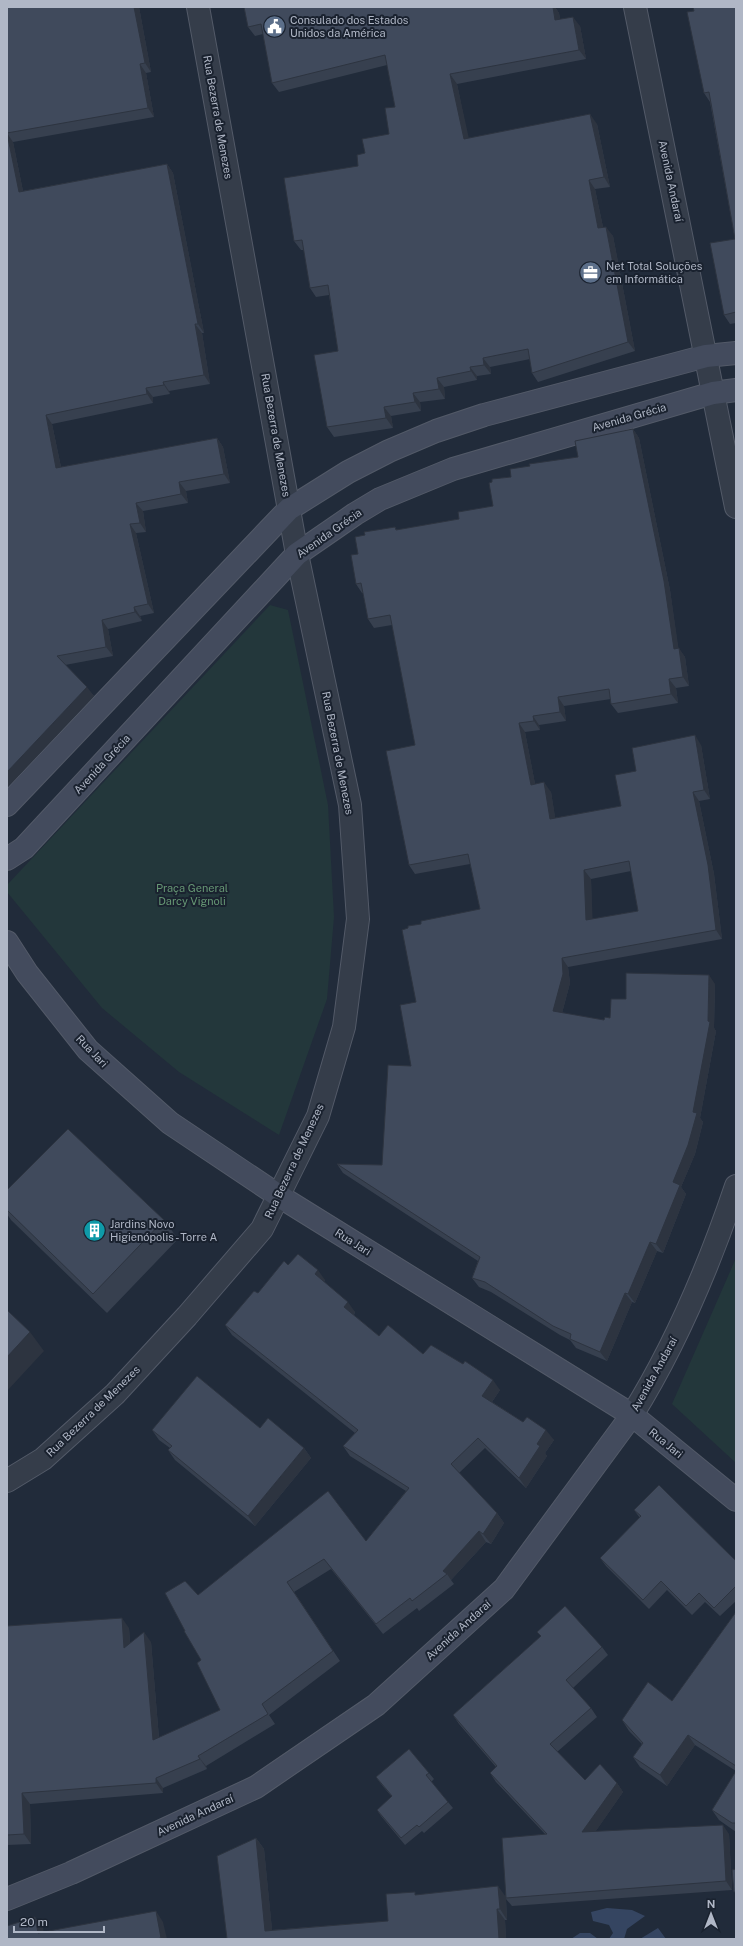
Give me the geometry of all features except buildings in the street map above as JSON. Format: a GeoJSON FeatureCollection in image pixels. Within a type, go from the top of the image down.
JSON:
{"type":"FeatureCollection","features":[{"type":"Feature","properties":{"kind":"main road"},"geometry":{"type":"LineString","coordinates":[[7,805],[289,509],[348,472],[389,451],[436,431],[484,415],[706,356],[736,353]]}},
{"type":"Feature","properties":{"kind":"main road","name":"Avenida Grécia"},"geometry":{"type":"LineString","coordinates":[[7,859],[24,848],[297,554],[355,514],[380,499],[453,469],[713,393],[736,390]]}},
{"type":"Feature","properties":{"kind":"main road","name":"Rua Jari"},"geometry":{"type":"LineString","coordinates":[[7,942],[26,973],[88,1050],[170,1123],[279,1196],[632,1415],[736,1500]]}},
{"type":"Feature","properties":{"kind":"main road"},"geometry":{"type":"LineString","coordinates":[[7,954],[26,973]]}},
{"type":"Feature","properties":{"kind":"main road","name":"Avenida Andaraí"},"geometry":{"type":"LineString","coordinates":[[7,1899],[71,1873],[256,1786],[376,1705],[504,1589],[632,1415]]}},
{"type":"Feature","properties":{"kind":"street","name":"Rua Bezerra de Menezes"},"geometry":{"type":"LineString","coordinates":[[7,1481],[44,1459],[115,1394],[187,1316],[262,1229],[318,1116],[344,1027],[358,919],[350,805],[297,554],[198,7]]}},
{"type":"Feature","properties":{"kind":"street","name":"Avenida Andaraí"},"geometry":{"type":"LineString","coordinates":[[635,7],[713,393]]}},
{"type":"Feature","properties":{"kind":"street"},"geometry":{"type":"LineString","coordinates":[[713,393],[736,507]]}},
{"type":"Feature","properties":{"kind":"street","name":"Avenida Andaraí"},"geometry":{"type":"LineString","coordinates":[[632,1415],[645,1394],[686,1315],[719,1237],[736,1186]]}},
{"type":"Feature","properties":{"kind":"green space","name":"Praça General Darcy Vignoli"},"geometry":{"type":"Polygon","coordinates":[[[270,605],[288,610],[328,805],[334,917],[327,999],[279,1135],[179,1072],[102,1008],[7,892],[7,885],[270,605]]]}},
{"type":"Feature","properties":{"kind":"green space"},"geometry":{"type":"Polygon","coordinates":[[[736,1258],[736,1463],[672,1404],[736,1258]]]}},
{"type":"Feature","properties":{"kind":"water"},"geometry":{"type":"Polygon","coordinates":[[[607,1908],[632,1910],[645,1916],[627,1929],[624,1939],[609,1939],[613,1933],[609,1925],[593,1921],[591,1912],[607,1908]]]}},
{"type":"Feature","properties":{"kind":"water"},"geometry":{"type":"Polygon","coordinates":[[[658,1928],[666,1939],[640,1939],[658,1928]]]}},
{"type":"Feature","properties":{"kind":"water"},"geometry":{"type":"Polygon","coordinates":[[[580,1933],[590,1933],[598,1939],[571,1939],[580,1933]]]}},
{"type":"Feature","properties":{"kind":"place","name":"Consulado dos Estados Unidos da América"},"geometry":{"type":"Point","coordinates":[275,26]}},
{"type":"Feature","properties":{"kind":"place","name":"Net Total Soluções em Informática"},"geometry":{"type":"Point","coordinates":[590,272]}},
{"type":"Feature","properties":{"kind":"place","name":"Jardins Novo Higienópolis - Torre A"},"geometry":{"type":"Point","coordinates":[94,1230]}}]}
